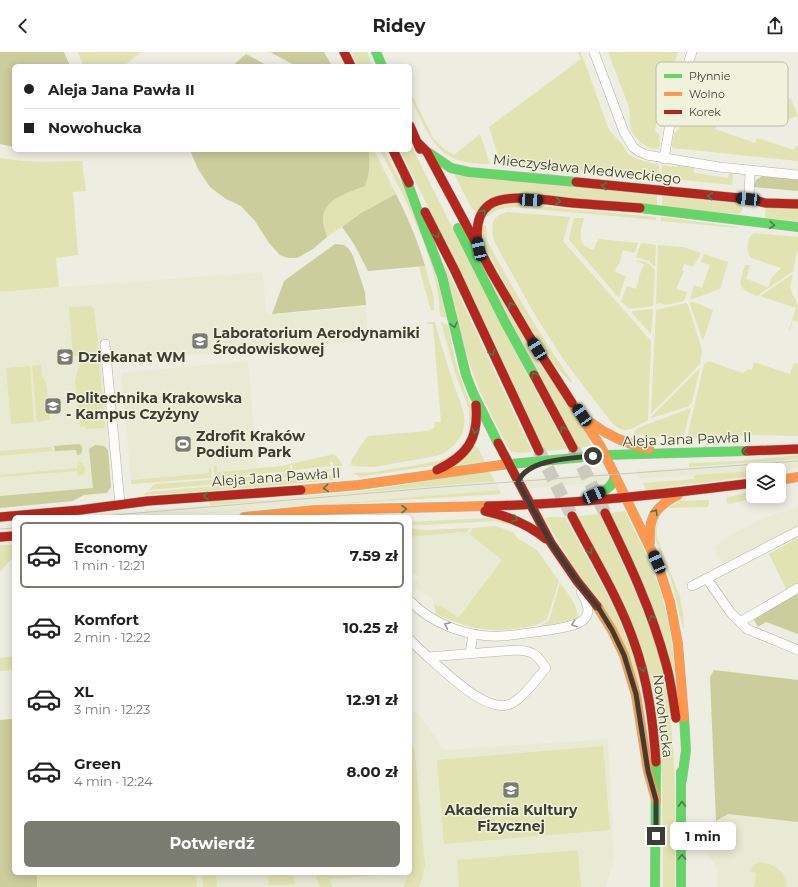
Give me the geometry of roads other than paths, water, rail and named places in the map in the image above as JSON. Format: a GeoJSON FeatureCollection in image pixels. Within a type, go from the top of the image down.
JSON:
{"type":"FeatureCollection","features":[{"type":"Feature","properties":{"kind":"main road"},"geometry":{"type":"LineString","coordinates":[[344,52],[350,64]]}},
{"type":"Feature","properties":{"kind":"main road"},"geometry":{"type":"LineString","coordinates":[[376,52],[381,64]]}},
{"type":"Feature","properties":{"kind":"main road"},"geometry":{"type":"LineString","coordinates":[[412,131],[432,175],[485,282],[573,448]]}},
{"type":"Feature","properties":{"kind":"main road"},"geometry":{"type":"LineString","coordinates":[[417,142],[427,152],[492,274],[529,336],[606,455],[657,562],[670,602],[678,644],[686,750],[682,780]]}},
{"type":"Feature","properties":{"kind":"main road"},"geometry":{"type":"LineString","coordinates":[[394,152],[469,301],[504,379],[539,451]]}},
{"type":"Feature","properties":{"kind":"main road","name":"Mieczysława Medweckiego"},"geometry":{"type":"LineString","coordinates":[[427,152],[451,168],[469,172],[747,210],[763,224],[798,227]]}},
{"type":"Feature","properties":{"kind":"main road"},"geometry":{"type":"LineString","coordinates":[[405,176],[442,276],[464,369],[473,393],[508,463],[551,543],[577,581],[598,607],[612,630],[624,655],[636,694],[648,771],[656,800]]}},
{"type":"Feature","properties":{"kind":"main road","name":"Mieczysława Medweckiego"},"geometry":{"type":"LineString","coordinates":[[479,249],[477,229],[481,213],[489,204],[504,199],[556,201],[635,208],[747,210],[765,203],[798,204]]}},
{"type":"Feature","properties":{"kind":"main road"},"geometry":{"type":"LineString","coordinates":[[424,475],[451,463],[460,457],[470,445],[477,420],[473,393]]}},
{"type":"Feature","properties":{"kind":"main road"},"geometry":{"type":"LineString","coordinates":[[577,408],[597,428],[617,440],[648,449],[675,453]]}},
{"type":"Feature","properties":{"kind":"main road","name":"Aleja Jana Pawła II"},"geometry":{"type":"LineString","coordinates":[[23,515],[186,498],[348,486],[454,472],[508,463],[554,459],[606,455],[798,449]]}},
{"type":"Feature","properties":{"kind":"main road","name":"Aleja Jana Pawła II"},"geometry":{"type":"LineString","coordinates":[[518,482],[522,474],[526,471],[554,459]]}},
{"type":"Feature","properties":{"kind":"main road"},"geometry":{"type":"LineString","coordinates":[[582,501],[610,488],[615,475]]}},
{"type":"Feature","properties":{"kind":"main road"},"geometry":{"type":"LineString","coordinates":[[786,479],[798,477]]}},
{"type":"Feature","properties":{"kind":"main road"},"geometry":{"type":"LineString","coordinates":[[265,515],[316,510],[366,513],[449,507],[530,505],[688,491],[746,484]]}},
{"type":"Feature","properties":{"kind":"main road"},"geometry":{"type":"LineString","coordinates":[[652,550],[649,531],[653,514],[662,503],[688,491]]}},
{"type":"Feature","properties":{"kind":"main road"},"geometry":{"type":"LineString","coordinates":[[449,507],[486,512],[512,518],[537,531],[551,543]]}},
{"type":"Feature","properties":{"kind":"main road","name":"Nowohucka"},"geometry":{"type":"LineString","coordinates":[[605,514],[644,596],[663,650],[670,676],[682,780],[682,887]]}},
{"type":"Feature","properties":{"kind":"main road","name":"Aleja Jana Pawła II"},"geometry":{"type":"LineString","coordinates":[[0,517],[12,516]]}},
{"type":"Feature","properties":{"kind":"main road","name":"Nowohucka"},"geometry":{"type":"LineString","coordinates":[[572,516],[619,603],[629,626],[639,656],[647,688],[653,722],[656,769],[655,887]]}},
{"type":"Feature","properties":{"kind":"main road"},"geometry":{"type":"LineString","coordinates":[[0,537],[12,536]]}},
{"type":"Feature","properties":{"kind":"street"},"geometry":{"type":"LineString","coordinates":[[594,52],[629,142],[635,149],[644,154],[664,159],[708,166],[798,175]]}},
{"type":"Feature","properties":{"kind":"street"},"geometry":{"type":"LineString","coordinates":[[688,62],[692,52]]}},
{"type":"Feature","properties":{"kind":"street"},"geometry":{"type":"LineString","coordinates":[[664,159],[670,126]]}},
{"type":"Feature","properties":{"kind":"street"},"geometry":{"type":"LineString","coordinates":[[747,210],[750,171]]}},
{"type":"Feature","properties":{"kind":"street"},"geometry":{"type":"LineString","coordinates":[[105,344],[120,504]]}},
{"type":"Feature","properties":{"kind":"street"},"geometry":{"type":"LineString","coordinates":[[692,586],[798,531]]}},
{"type":"Feature","properties":{"kind":"street"},"geometry":{"type":"LineString","coordinates":[[707,579],[731,613],[747,629],[798,650]]}},
{"type":"Feature","properties":{"kind":"street"},"geometry":{"type":"LineString","coordinates":[[412,603],[424,613],[442,623],[473,634],[500,636],[562,628],[583,621],[587,616],[588,608],[577,581]]}},
{"type":"Feature","properties":{"kind":"street"},"geometry":{"type":"LineString","coordinates":[[740,622],[798,588]]}},
{"type":"Feature","properties":{"kind":"street"},"geometry":{"type":"LineString","coordinates":[[470,654],[473,634]]}},
{"type":"Feature","properties":{"kind":"street"},"geometry":{"type":"LineString","coordinates":[[412,642],[428,657],[483,701],[495,705],[506,706],[514,703],[546,668],[538,656],[528,650],[428,657]]}},
{"type":"Feature","properties":{"kind":"tunnel"},"geometry":{"type":"LineString","coordinates":[[574,449],[605,513]]}},
{"type":"Feature","properties":{"kind":"tunnel"},"geometry":{"type":"LineString","coordinates":[[539,451],[572,516]]}},
{"type":"Feature","properties":{"kind":"tram line"},"geometry":{"type":"LineString","coordinates":[[114,515],[442,487],[798,461]]}},
{"type":"Feature","properties":{"kind":"tram line"},"geometry":{"type":"LineString","coordinates":[[0,529],[12,528]]}},
{"type":"Feature","properties":{"kind":"place","name":"Laboratorium Aerodynamiki Środowiskowej"},"geometry":{"type":"Point","coordinates":[200,341]}},
{"type":"Feature","properties":{"kind":"place","name":"Dziekanat WM"},"geometry":{"type":"Point","coordinates":[65,357]}},
{"type":"Feature","properties":{"kind":"place","name":"Politechnika Krakowska - Kampus Czyżyny"},"geometry":{"type":"Point","coordinates":[53,406]}},
{"type":"Feature","properties":{"kind":"place","name":"Zdrofit Kraków Podium Park"},"geometry":{"type":"Point","coordinates":[183,444]}},
{"type":"Feature","properties":{"kind":"place","name":"Akademia Kultury Fizycznej"},"geometry":{"type":"Point","coordinates":[511,790]}}]}
